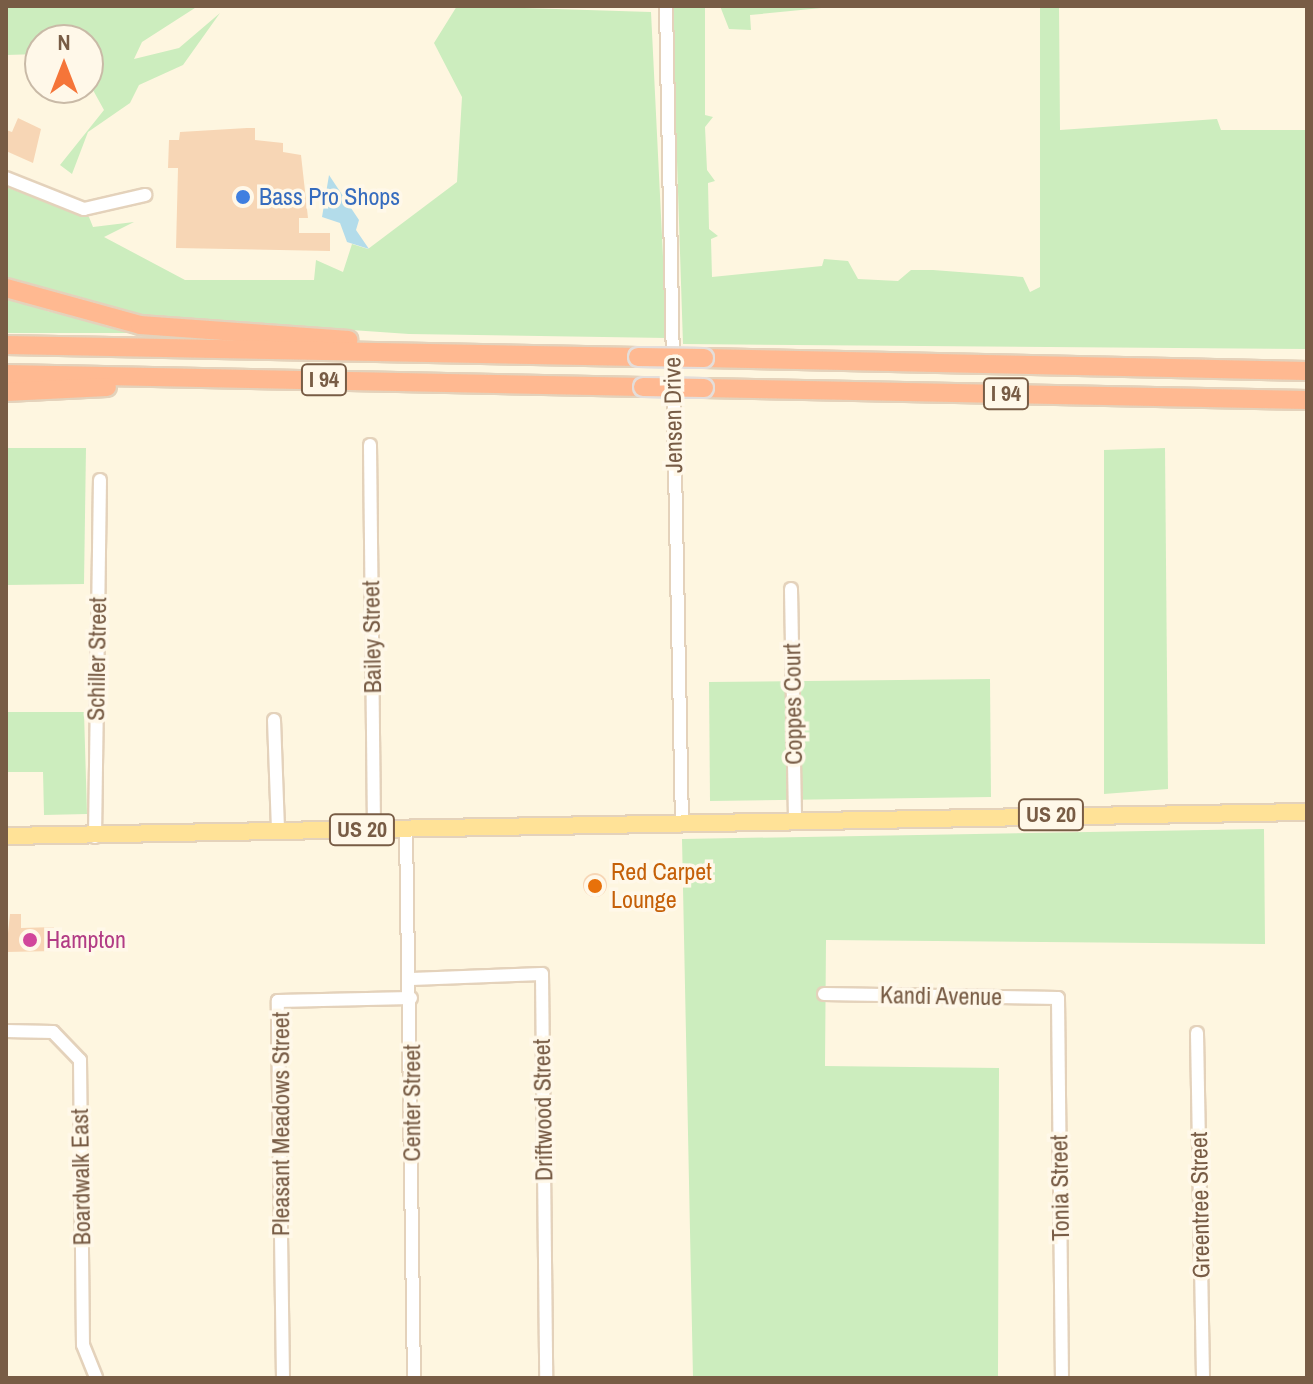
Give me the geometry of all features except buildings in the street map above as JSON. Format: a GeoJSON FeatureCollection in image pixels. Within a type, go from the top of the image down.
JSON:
{"type":"FeatureCollection","features":[{"type":"Feature","properties":{"kind":"highway"},"geometry":{"type":"LineString","coordinates":[[6,288],[84,314],[159,328],[614,357]]}},
{"type":"Feature","properties":{"kind":"highway","name":"I 94"},"geometry":{"type":"LineString","coordinates":[[6,345],[1307,371]]}},
{"type":"Feature","properties":{"kind":"highway","name":"I 94"},"geometry":{"type":"LineString","coordinates":[[6,374],[1307,400]]}},
{"type":"Feature","properties":{"kind":"highway"},"geometry":{"type":"LineString","coordinates":[[6,392],[299,379]]}},
{"type":"Feature","properties":{"kind":"main road","name":"US 20"},"geometry":{"type":"LineString","coordinates":[[6,836],[88,837],[795,820],[1307,812]]}},
{"type":"Feature","properties":{"kind":"main road","name":"US 20"},"geometry":{"type":"LineString","coordinates":[[6,846],[88,837]]}},
{"type":"Feature","properties":{"kind":"street","name":"Jensen Drive"},"geometry":{"type":"LineString","coordinates":[[666,6],[682,823]]}},
{"type":"Feature","properties":{"kind":"street"},"geometry":{"type":"LineString","coordinates":[[6,178],[84,209],[145,195]]}},
{"type":"Feature","properties":{"kind":"street","name":"Bailey Street"},"geometry":{"type":"LineString","coordinates":[[370,445],[374,829]]}},
{"type":"Feature","properties":{"kind":"street","name":"Schiller Street"},"geometry":{"type":"LineString","coordinates":[[88,837],[100,480]]}},
{"type":"Feature","properties":{"kind":"street","name":"Coppes Court"},"geometry":{"type":"LineString","coordinates":[[791,589],[795,820]]}},
{"type":"Feature","properties":{"kind":"street"},"geometry":{"type":"LineString","coordinates":[[274,720],[278,831]]}},
{"type":"Feature","properties":{"kind":"street","name":"Center Street"},"geometry":{"type":"LineString","coordinates":[[406,828],[411,979],[414,1378]]}},
{"type":"Feature","properties":{"kind":"street","name":"Driftwood Street"},"geometry":{"type":"LineString","coordinates":[[411,979],[542,974],[546,1378]]}},
{"type":"Feature","properties":{"kind":"street","name":"Kandi Avenue"},"geometry":{"type":"LineString","coordinates":[[824,994],[1058,998]]}},
{"type":"Feature","properties":{"kind":"street","name":"Pleasant Meadows Street"},"geometry":{"type":"LineString","coordinates":[[283,1378],[278,1001],[411,998]]}},
{"type":"Feature","properties":{"kind":"street","name":"Tonia Street"},"geometry":{"type":"LineString","coordinates":[[1058,998],[1062,1378]]}},
{"type":"Feature","properties":{"kind":"street","name":"Boardwalk East"},"geometry":{"type":"LineString","coordinates":[[6,1031],[53,1032],[80,1060],[83,1345],[96,1378]]}},
{"type":"Feature","properties":{"kind":"street","name":"Greentree Street"},"geometry":{"type":"LineString","coordinates":[[1197,1033],[1203,1378]]}},
{"type":"Feature","properties":{"kind":"green space"},"geometry":{"type":"Polygon","coordinates":[[[6,6],[198,6],[142,42],[134,59],[179,48],[220,13],[183,65],[139,85],[130,103],[88,132],[72,174],[60,165],[104,110],[101,104],[104,104],[104,24],[24,24],[24,54],[6,55],[6,6]]]}},
{"type":"Feature","properties":{"kind":"green space"},"geometry":{"type":"Polygon","coordinates":[[[457,6],[651,12],[667,338],[409,334],[136,315],[6,277],[6,187],[89,217],[93,227],[134,222],[104,237],[185,280],[314,280],[316,260],[343,272],[352,244],[368,249],[457,182],[462,97],[434,43],[457,6]]]}},
{"type":"Feature","properties":{"kind":"green space"},"geometry":{"type":"Polygon","coordinates":[[[705,6],[705,115],[713,117],[705,127],[707,170],[715,181],[708,183],[709,229],[718,236],[711,239],[712,277],[822,266],[824,259],[848,261],[858,279],[898,281],[911,270],[933,270],[1023,277],[1030,292],[1040,287],[1040,6],[1059,6],[1060,130],[1217,119],[1221,130],[1307,130],[1307,349],[683,344],[672,8],[705,6]]]}},
{"type":"Feature","properties":{"kind":"green space"},"geometry":{"type":"Polygon","coordinates":[[[720,6],[842,6],[750,15],[751,30],[729,29],[720,6]]]}},
{"type":"Feature","properties":{"kind":"green space"},"geometry":{"type":"Polygon","coordinates":[[[6,294],[47,311],[143,333],[6,333],[6,294]]]}},
{"type":"Feature","properties":{"kind":"green space"},"geometry":{"type":"Polygon","coordinates":[[[6,448],[86,448],[84,584],[6,585],[6,448]]]}},
{"type":"Feature","properties":{"kind":"green space"},"geometry":{"type":"Polygon","coordinates":[[[1165,448],[1168,789],[1104,794],[1104,450],[1165,448]]]}},
{"type":"Feature","properties":{"kind":"green space"},"geometry":{"type":"Polygon","coordinates":[[[990,679],[991,797],[710,801],[709,682],[990,679]]]}},
{"type":"Feature","properties":{"kind":"green space"},"geometry":{"type":"Polygon","coordinates":[[[6,712],[84,712],[87,814],[44,815],[43,772],[6,772],[6,712]]]}},
{"type":"Feature","properties":{"kind":"green space"},"geometry":{"type":"Polygon","coordinates":[[[1264,829],[1265,944],[826,940],[825,1066],[999,1068],[998,1378],[693,1378],[682,839],[1264,829]]]}},
{"type":"Feature","properties":{"kind":"water"},"geometry":{"type":"Polygon","coordinates":[[[329,175],[359,220],[356,230],[369,249],[347,242],[340,223],[322,217],[329,175]]]}},
{"type":"Feature","properties":{"kind":"place","name":"Bass Pro Shops"},"geometry":{"type":"Point","coordinates":[243,197]}},
{"type":"Feature","properties":{"kind":"place","name":"Red Carpet Lounge"},"geometry":{"type":"Point","coordinates":[595,886]}},
{"type":"Feature","properties":{"kind":"place","name":"Hampton"},"geometry":{"type":"Point","coordinates":[30,940]}}]}
